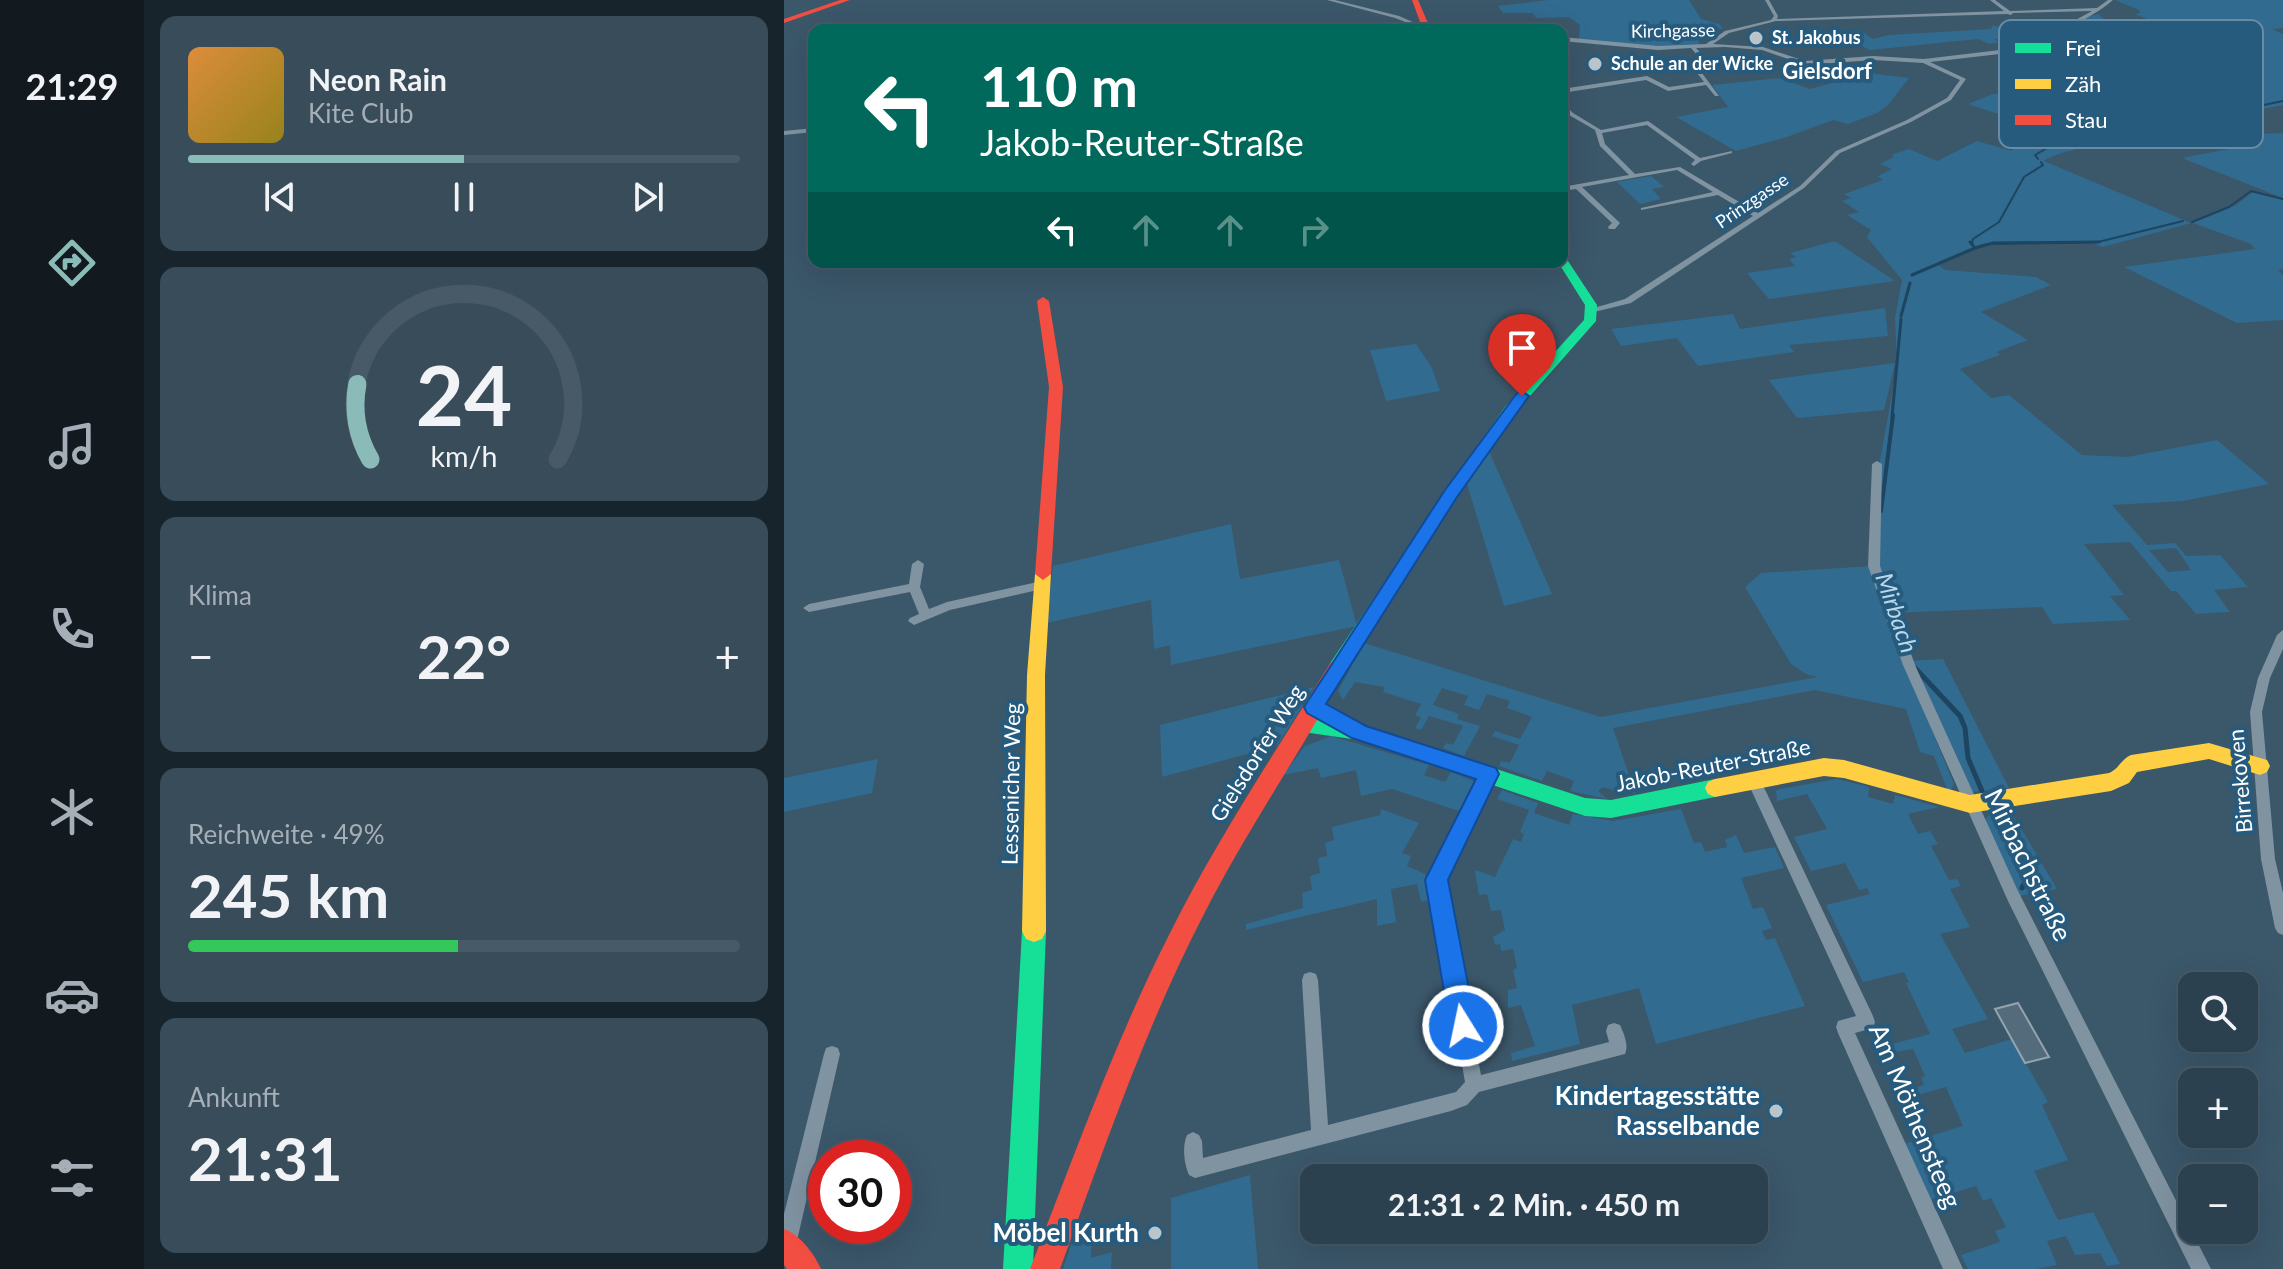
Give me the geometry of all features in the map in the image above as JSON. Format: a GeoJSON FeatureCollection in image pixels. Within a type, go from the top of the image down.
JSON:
{"type":"FeatureCollection","features":[{"type":"Feature","properties":{"kind":"street"},"geometry":{"type":"LineString","coordinates":[[784,21],[847,0]]}},
{"type":"Feature","properties":{"kind":"street"},"geometry":{"type":"LineString","coordinates":[[1329,0],[1415,24]]}},
{"type":"Feature","properties":{"kind":"street"},"geometry":{"type":"LineString","coordinates":[[1415,0],[1424,24]]}},
{"type":"Feature","properties":{"kind":"street"},"geometry":{"type":"LineString","coordinates":[[1767,0],[1776,16],[1773,21]]}},
{"type":"Feature","properties":{"kind":"street"},"geometry":{"type":"LineString","coordinates":[[1992,0],[2011,14]]}},
{"type":"Feature","properties":{"kind":"street","name":"Kirchgasse"},"geometry":{"type":"LineString","coordinates":[[2075,20],[2101,9],[2111,0]]}},
{"type":"Feature","properties":{"kind":"street"},"geometry":{"type":"LineString","coordinates":[[1708,45],[1727,32],[1773,21],[2101,9]]}},
{"type":"Feature","properties":{"kind":"street","name":"Kirchgasse"},"geometry":{"type":"LineString","coordinates":[[1568,40],[1649,48],[1708,45],[1763,49],[1801,63],[1877,58],[1924,61],[1999,52]]}},
{"type":"Feature","properties":{"kind":"street"},"geometry":{"type":"LineString","coordinates":[[1693,47],[1706,60],[1694,65],[1626,62],[1625,66],[1668,89],[1708,83]]}},
{"type":"Feature","properties":{"kind":"street","name":"Prinzgasse"},"geometry":{"type":"LineString","coordinates":[[1593,311],[1628,301],[1759,216],[1802,187],[1838,152],[1909,121],[1952,96],[1963,79],[1924,61]]}},
{"type":"Feature","properties":{"kind":"street"},"geometry":{"type":"LineString","coordinates":[[1694,65],[1717,95]]}},
{"type":"Feature","properties":{"kind":"street"},"geometry":{"type":"LineString","coordinates":[[1568,90],[1647,78]]}},
{"type":"Feature","properties":{"kind":"street"},"geometry":{"type":"LineString","coordinates":[[1568,111],[1600,132],[1648,123],[1699,160]]}},
{"type":"Feature","properties":{"kind":"street"},"geometry":{"type":"LineString","coordinates":[[784,133],[808,131]]}},
{"type":"Feature","properties":{"kind":"street"},"geometry":{"type":"LineString","coordinates":[[1600,132],[1602,145],[1632,174]]}},
{"type":"Feature","properties":{"kind":"street"},"geometry":{"type":"LineString","coordinates":[[1684,169],[1699,160],[1730,152]]}},
{"type":"Feature","properties":{"kind":"street"},"geometry":{"type":"LineString","coordinates":[[1568,188],[1669,168],[1684,169],[1759,216]]}},
{"type":"Feature","properties":{"kind":"street"},"geometry":{"type":"LineString","coordinates":[[1577,186],[1616,223],[1612,227]]}},
{"type":"Feature","properties":{"kind":"street"},"geometry":{"type":"LineString","coordinates":[[1643,209],[1721,192]]}},
{"type":"Feature","properties":{"kind":"street"},"geometry":{"type":"LineString","coordinates":[[1567,268],[1593,311]]}},
{"type":"Feature","properties":{"kind":"street","name":"Lessenicher Weg"},"geometry":{"type":"LineString","coordinates":[[1018,1269],[1033,998],[1036,675],[1056,387],[1043,301]]}},
{"type":"Feature","properties":{"kind":"street","name":"Gielsdorfer Weg"},"geometry":{"type":"LineString","coordinates":[[1045,1269],[1136,1033],[1179,940],[1232,839],[1365,624],[1494,432],[1532,384],[1588,325],[1593,311]]}},
{"type":"Feature","properties":{"kind":"street","name":"Mirbachstraße"},"geometry":{"type":"LineString","coordinates":[[1877,464],[1876,573],[1913,677],[1970,804],[2201,1269]]}},
{"type":"Feature","properties":{"kind":"street"},"geometry":{"type":"LineString","coordinates":[[918,564],[914,587],[926,615]]}},
{"type":"Feature","properties":{"kind":"street"},"geometry":{"type":"LineString","coordinates":[[914,621],[947,606],[1042,585]]}},
{"type":"Feature","properties":{"kind":"street"},"geometry":{"type":"LineString","coordinates":[[809,608],[914,587]]}},
{"type":"Feature","properties":{"kind":"street","name":"Birrekoven"},"geometry":{"type":"LineString","coordinates":[[2283,635],[2256,701],[2268,859],[2283,928]]}},
{"type":"Feature","properties":{"kind":"street","name":"Jakob-Reuter-Straße"},"geometry":{"type":"LineString","coordinates":[[1314,707],[1359,732]]}},
{"type":"Feature","properties":{"kind":"street","name":"Jakob-Reuter-Straße"},"geometry":{"type":"LineString","coordinates":[[1303,725],[1359,732],[1585,807],[1611,809],[1830,766],[1970,804],[2111,782],[2122,777],[2131,764],[2201,751],[2224,754],[2260,766]]}},
{"type":"Feature","properties":{"kind":"street"},"geometry":{"type":"LineString","coordinates":[[1474,1085],[1437,880],[1489,774]]}},
{"type":"Feature","properties":{"kind":"street","name":"Am Möthensteeg"},"geometry":{"type":"LineString","coordinates":[[1754,781],[1867,1022],[1844,1027],[1953,1269]]}},
{"type":"Feature","properties":{"kind":"street"},"geometry":{"type":"LineString","coordinates":[[1310,980],[1320,1137]]}},
{"type":"Feature","properties":{"kind":"street"},"geometry":{"type":"LineString","coordinates":[[1193,1141],[1195,1169],[1320,1137],[1461,1099],[1474,1085],[1619,1048],[1614,1031]]}},
{"type":"Feature","properties":{"kind":"street"},"geometry":{"type":"LineString","coordinates":[[806,1269],[785,1244],[832,1054]]}},
{"type":"Feature","properties":{"kind":"shaded area"},"geometry":{"type":"Polygon","coordinates":[[[1548,0],[1689,0],[1701,19],[1719,24],[1723,29],[1707,27],[1680,35],[1687,41],[1698,40],[1700,45],[1665,47],[1579,40],[1580,25],[1569,17],[1536,18],[1533,13],[1503,13],[1498,6],[1548,0]]]}},
{"type":"Feature","properties":{"kind":"shaded area"},"geometry":{"type":"Polygon","coordinates":[[[2115,0],[2283,0],[2283,28],[2272,29],[2283,34],[2283,105],[2263,109],[2263,20],[2135,20],[2147,19],[2135,14],[2140,13],[2115,0]]]}},
{"type":"Feature","properties":{"kind":"shaded area"},"geometry":{"type":"Polygon","coordinates":[[[2098,14],[2105,20],[2078,20],[2079,19],[2098,14]]]}},
{"type":"Feature","properties":{"kind":"shaded area"},"geometry":{"type":"Polygon","coordinates":[[[1993,25],[1999,28],[1999,39],[1994,39],[1999,42],[1989,44],[1978,39],[1870,50],[1848,39],[1815,41],[1807,33],[1860,30],[1873,39],[1889,35],[1991,29],[1993,25]]]}},
{"type":"Feature","properties":{"kind":"shaded area"},"geometry":{"type":"Polygon","coordinates":[[[1869,73],[1909,78],[1888,105],[1877,113],[1848,124],[1833,120],[1736,151],[1676,117],[1728,107],[1712,85],[1779,78],[1810,89],[1869,73]]]}},
{"type":"Feature","properties":{"kind":"shaded area"},"geometry":{"type":"Polygon","coordinates":[[[1999,94],[1999,114],[1968,104],[1999,94]]]}},
{"type":"Feature","properties":{"kind":"shaded area"},"geometry":{"type":"Polygon","coordinates":[[[2283,133],[2283,198],[2182,158],[2234,148],[2263,148],[2263,134],[2283,133]]]}},
{"type":"Feature","properties":{"kind":"shaded area"},"geometry":{"type":"Polygon","coordinates":[[[1977,141],[2012,151],[2013,148],[2078,148],[2044,161],[2191,223],[2103,247],[2092,243],[1993,243],[1982,244],[1940,261],[1937,264],[1945,270],[2036,277],[2051,285],[1981,312],[2028,340],[1997,352],[2000,355],[1960,369],[1991,398],[2009,395],[2082,455],[2127,457],[2217,440],[2269,484],[2183,501],[2112,505],[2147,545],[2175,543],[2186,556],[2220,555],[2248,587],[2214,590],[2230,612],[2196,614],[2176,591],[2171,591],[2130,542],[2084,544],[2124,595],[2110,596],[2130,620],[2053,624],[2042,607],[1892,613],[1877,568],[1879,466],[1897,366],[1895,318],[1902,280],[1867,237],[1871,230],[1847,215],[1859,212],[1842,201],[1851,198],[1844,194],[1883,180],[1878,176],[1892,169],[1880,164],[1894,157],[1891,155],[1909,149],[1937,161],[1977,141]],[[2176,548],[2149,550],[2168,572],[2191,570],[2176,548]]]}},
{"type":"Feature","properties":{"kind":"shaded area"},"geometry":{"type":"Polygon","coordinates":[[[1651,176],[1664,187],[1652,189],[1661,199],[1640,204],[1617,182],[1651,176]]]}},
{"type":"Feature","properties":{"kind":"shaded area"},"geometry":{"type":"Polygon","coordinates":[[[2253,192],[2283,200],[2283,269],[2278,270],[2283,275],[2283,320],[2237,323],[2124,267],[2255,249],[2251,244],[2193,223],[2236,205],[2253,192]]]}},
{"type":"Feature","properties":{"kind":"shaded area"},"geometry":{"type":"Polygon","coordinates":[[[1835,241],[1895,281],[1769,299],[1747,273],[1795,266],[1789,259],[1796,257],[1790,253],[1835,241]]]}},
{"type":"Feature","properties":{"kind":"shaded area"},"geometry":{"type":"Polygon","coordinates":[[[1885,308],[1888,336],[1789,345],[1794,352],[1698,366],[1677,338],[1621,346],[1611,329],[1733,314],[1740,329],[1885,308]]]}},
{"type":"Feature","properties":{"kind":"shaded area"},"geometry":{"type":"Polygon","coordinates":[[[1416,344],[1432,368],[1440,391],[1386,401],[1370,350],[1416,344]]]}},
{"type":"Feature","properties":{"kind":"shaded area"},"geometry":{"type":"Polygon","coordinates":[[[1895,363],[1884,410],[1797,418],[1769,380],[1895,363]]]}},
{"type":"Feature","properties":{"kind":"shaded area"},"geometry":{"type":"Polygon","coordinates":[[[1489,451],[1552,594],[1504,606],[1467,484],[1489,451]]]}},
{"type":"Feature","properties":{"kind":"shaded area"},"geometry":{"type":"Polygon","coordinates":[[[1231,524],[1240,579],[1339,560],[1357,626],[1171,665],[1170,645],[1154,649],[1151,600],[1046,623],[1053,566],[1231,524]]]}},
{"type":"Feature","properties":{"kind":"shaded area"},"geometry":{"type":"Polygon","coordinates":[[[1872,566],[1905,665],[1954,784],[1951,790],[1947,789],[1934,756],[1920,752],[1906,709],[1815,690],[1613,728],[1636,796],[1625,786],[1613,790],[1603,787],[1598,791],[1607,799],[1570,791],[1574,781],[1547,771],[1542,781],[1499,766],[1501,761],[1510,763],[1519,745],[1492,736],[1495,731],[1520,739],[1532,717],[1507,708],[1510,701],[1487,694],[1479,710],[1464,705],[1468,696],[1442,688],[1433,705],[1459,714],[1457,719],[1480,726],[1464,756],[1443,748],[1446,743],[1453,745],[1463,726],[1429,716],[1421,730],[1415,728],[1421,718],[1415,715],[1421,704],[1383,692],[1385,687],[1355,682],[1343,700],[1338,691],[1364,643],[1601,717],[1818,677],[1806,674],[1791,664],[1745,587],[1761,573],[1872,566]]]}},
{"type":"Feature","properties":{"kind":"shaded area"},"geometry":{"type":"Polygon","coordinates":[[[1943,659],[2009,788],[1971,792],[1909,661],[1943,659]]]}},
{"type":"Feature","properties":{"kind":"shaded area"},"geometry":{"type":"Polygon","coordinates":[[[1314,687],[1277,746],[1162,777],[1160,725],[1314,687]]]}},
{"type":"Feature","properties":{"kind":"shaded area"},"geometry":{"type":"Polygon","coordinates":[[[1331,736],[1429,765],[1424,775],[1445,782],[1451,772],[1474,781],[1459,811],[1392,789],[1361,796],[1356,770],[1321,778],[1318,768],[1283,775],[1305,746],[1331,736]]]}},
{"type":"Feature","properties":{"kind":"shaded area"},"geometry":{"type":"Polygon","coordinates":[[[878,759],[872,793],[784,812],[784,778],[878,759]]]}},
{"type":"Feature","properties":{"kind":"shaded area"},"geometry":{"type":"Polygon","coordinates":[[[1837,779],[1869,787],[1868,797],[1893,804],[1895,795],[1939,807],[1908,814],[1918,834],[1930,831],[1938,844],[1931,846],[1949,880],[1957,879],[1961,886],[1950,889],[1970,927],[1940,934],[1988,1019],[1952,1029],[1965,1053],[2012,1039],[2048,1102],[2042,1105],[2068,1160],[2034,1171],[2058,1220],[2093,1212],[2120,1264],[2107,1266],[2100,1253],[2075,1255],[2066,1236],[2047,1241],[2057,1265],[2036,1269],[1968,1269],[1961,1255],[2000,1242],[1995,1231],[2006,1227],[1991,1198],[1983,1201],[1976,1186],[1930,1200],[1904,1144],[1963,1126],[1946,1087],[1918,1095],[1915,1088],[1924,1085],[1921,1077],[1925,1076],[1913,1049],[1896,1052],[1892,1044],[1930,1034],[1906,983],[1909,982],[1904,972],[1863,982],[1826,905],[1870,894],[1867,888],[1859,890],[1845,863],[1811,871],[1794,837],[1827,829],[1807,794],[1777,801],[1776,791],[1780,789],[1837,779]]]}},
{"type":"Feature","properties":{"kind":"shaded area"},"geometry":{"type":"Polygon","coordinates":[[[1502,790],[1538,803],[1534,813],[1569,825],[1573,814],[1613,821],[1681,809],[1694,843],[1701,842],[1705,852],[1727,847],[1725,840],[1736,835],[1744,853],[1775,847],[1784,868],[1741,878],[1753,909],[1763,907],[1772,928],[1762,931],[1766,940],[1775,938],[1805,1006],[1656,1044],[1639,988],[1572,1005],[1580,1044],[1512,1061],[1511,1053],[1535,1046],[1521,1005],[1508,1008],[1508,990],[1517,988],[1513,949],[1501,951],[1500,944],[1495,945],[1493,937],[1505,930],[1501,910],[1491,911],[1487,894],[1479,895],[1475,872],[1495,877],[1513,839],[1521,842],[1524,834],[1520,832],[1529,810],[1497,799],[1502,790]]]}},
{"type":"Feature","properties":{"kind":"shaded area"},"geometry":{"type":"Polygon","coordinates":[[[1381,809],[1419,823],[1402,853],[1411,856],[1407,866],[1425,874],[1430,900],[1421,902],[1417,884],[1391,889],[1396,922],[1377,926],[1377,899],[1246,930],[1246,924],[1303,908],[1302,893],[1312,890],[1310,876],[1320,873],[1318,858],[1327,856],[1325,843],[1334,840],[1332,827],[1380,815],[1381,809]]]}},
{"type":"Feature","properties":{"kind":"shaded area"},"geometry":{"type":"Polygon","coordinates":[[[2010,810],[2057,889],[2018,896],[1985,821],[1989,814],[2010,810]]]}},
{"type":"Feature","properties":{"kind":"shaded area"},"geometry":{"type":"Polygon","coordinates":[[[1250,1175],[1258,1269],[1171,1269],[1171,1198],[1250,1175]]]}},
{"type":"Feature","properties":{"kind":"shaded area"},"geometry":{"type":"Polygon","coordinates":[[[1092,1234],[1091,1258],[1112,1252],[1111,1269],[1063,1269],[1073,1239],[1092,1234]]]}},
{"type":"Feature","properties":{"kind":"building"},"geometry":{"type":"Polygon","coordinates":[[[2018,1003],[2049,1057],[2025,1063],[1995,1009],[2018,1003]]]}},
{"type":"Feature","properties":{"kind":"waterway","name":"Mirbach"},"geometry":{"type":"LineString","coordinates":[[2263,105],[2283,101]]}},
{"type":"Feature","properties":{"kind":"waterway","name":"Mirbach"},"geometry":{"type":"LineString","coordinates":[[2038,159],[2035,155],[2047,148]]}},
{"type":"Feature","properties":{"kind":"waterway","name":"Mirbach"},"geometry":{"type":"LineString","coordinates":[[1972,244],[1973,239],[1999,222],[2024,177],[2043,165],[2041,162]]}},
{"type":"Feature","properties":{"kind":"waterway"},"geometry":{"type":"LineString","coordinates":[[2192,222],[2229,207],[2251,191],[2283,199]]}},
{"type":"Feature","properties":{"kind":"waterway"},"geometry":{"type":"LineString","coordinates":[[2097,242],[2183,221]]}},
{"type":"Feature","properties":{"kind":"waterway","name":"Mirbach"},"geometry":{"type":"LineString","coordinates":[[1970,242],[1975,248]]}},
{"type":"Feature","properties":{"kind":"waterway"},"geometry":{"type":"LineString","coordinates":[[1975,248],[1993,243],[2097,242]]}},
{"type":"Feature","properties":{"kind":"waterway"},"geometry":{"type":"LineString","coordinates":[[1990,244],[2097,242]]}},
{"type":"Feature","properties":{"kind":"waterway","name":"Mirbach"},"geometry":{"type":"LineString","coordinates":[[1912,275],[1975,248]]}},
{"type":"Feature","properties":{"kind":"waterway","name":"Mirbach"},"geometry":{"type":"LineString","coordinates":[[1901,316],[1910,283]]}},
{"type":"Feature","properties":{"kind":"waterway"},"geometry":{"type":"LineString","coordinates":[[1892,417],[1901,319]]}},
{"type":"Feature","properties":{"kind":"waterway","name":"Mirbach"},"geometry":{"type":"LineString","coordinates":[[1881,511],[1893,415]]}},
{"type":"Feature","properties":{"kind":"waterway","name":"Mirbach"},"geometry":{"type":"LineString","coordinates":[[1916,669],[1960,716],[1965,728],[1968,758],[1982,791]]}},
{"type":"Feature","properties":{"kind":"waterway","name":"Mirbach"},"geometry":{"type":"LineString","coordinates":[[1992,813],[2005,837],[2028,865],[2027,879],[2022,888]]}},
{"type":"Feature","properties":{"kind":"traffic: fast"},"geometry":{"type":"LineString","coordinates":[[1338,667],[1510,410],[1590,321],[1591,305],[1567,268]]}},
{"type":"Feature","properties":{"kind":"traffic: fast"},"geometry":{"type":"LineString","coordinates":[[1303,725],[1359,732],[1585,807],[1611,809],[1715,788]]}},
{"type":"Feature","properties":{"kind":"traffic: fast"},"geometry":{"type":"LineString","coordinates":[[1018,1269],[1034,931]]}},
{"type":"Feature","properties":{"kind":"traffic: slow"},"geometry":{"type":"LineString","coordinates":[[1034,931],[1036,675],[1043,574]]}},
{"type":"Feature","properties":{"kind":"traffic: slow"},"geometry":{"type":"LineString","coordinates":[[1715,788],[1824,767],[1844,769],[1970,804],[2111,782],[2122,777],[2131,764],[2209,751],[2260,766]]}},
{"type":"Feature","properties":{"kind":"traffic: jam"},"geometry":{"type":"LineString","coordinates":[[784,21],[847,0]]}},
{"type":"Feature","properties":{"kind":"traffic: jam"},"geometry":{"type":"LineString","coordinates":[[1415,0],[1425,24]]}},
{"type":"Feature","properties":{"kind":"traffic: jam"},"geometry":{"type":"LineString","coordinates":[[1043,301],[1056,387],[1043,574]]}},
{"type":"Feature","properties":{"kind":"traffic: jam"},"geometry":{"type":"LineString","coordinates":[[1045,1269],[1125,1062],[1178,941],[1235,836],[1338,667]]}},
{"type":"Feature","properties":{"kind":"traffic: jam"},"geometry":{"type":"LineString","coordinates":[[784,1243],[806,1269]]}},
{"type":"Feature","properties":{"kind":"place","name":"St. Jakobus"},"geometry":{"type":"Point","coordinates":[1756,38]}},
{"type":"Feature","properties":{"kind":"place","name":"Schule an der Wicke"},"geometry":{"type":"Point","coordinates":[1595,64]}},
{"type":"Feature","properties":{"kind":"place","name":"Kindertagesstätte Rasselbande"},"geometry":{"type":"Point","coordinates":[1776,1111]}},
{"type":"Feature","properties":{"kind":"place","name":"Möbel Kurth"},"geometry":{"type":"Point","coordinates":[1155,1233]}},
{"type":"Feature","properties":{"kind":"district","name":"Gielsdorf"},"geometry":{"type":"Point","coordinates":[1827,71]}},
{"type":"Feature","properties":{"kind":"route"},"geometry":{"type":"LineString","coordinates":[[1463,1026],[1437,880],[1489,774],[1359,732],[1314,707],[1451,494],[1522,396]]}}]}
